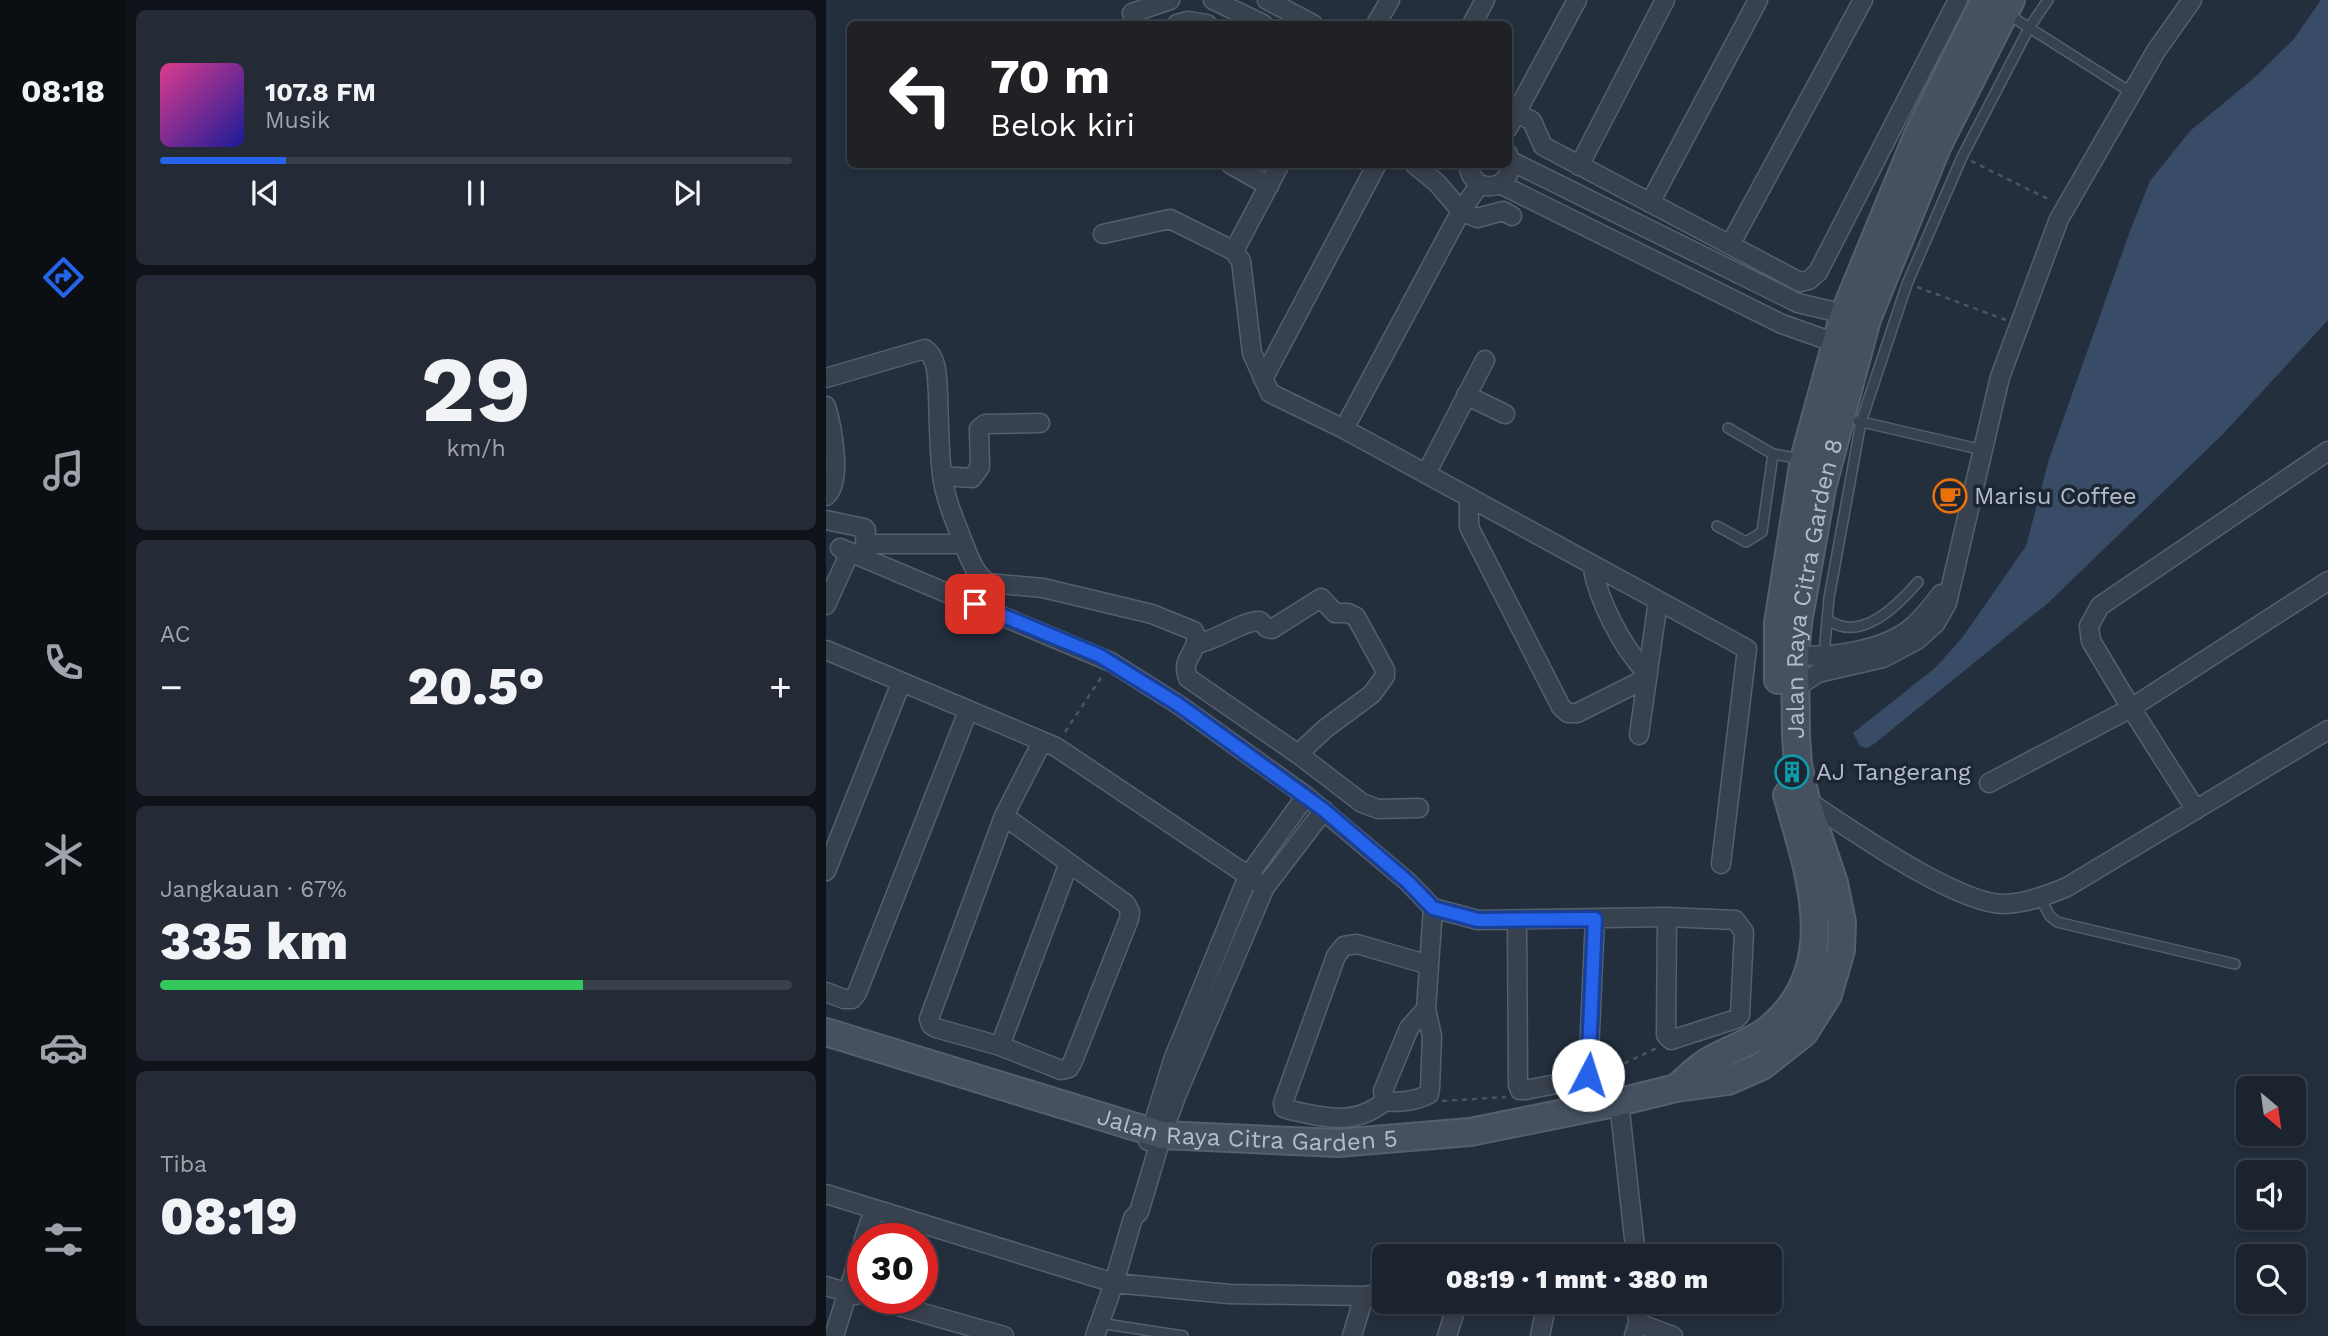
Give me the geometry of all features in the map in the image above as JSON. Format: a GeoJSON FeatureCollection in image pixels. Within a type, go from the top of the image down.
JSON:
{"type":"FeatureCollection","features":[{"type":"Feature","properties":{"kind":"street"},"geometry":{"type":"LineString","coordinates":[[1135,21],[1132,13],[1170,0]]}},
{"type":"Feature","properties":{"kind":"street"},"geometry":{"type":"LineString","coordinates":[[1213,0],[1256,21]]}},
{"type":"Feature","properties":{"kind":"street"},"geometry":{"type":"LineString","coordinates":[[1267,0],[1286,5],[1309,21]]}},
{"type":"Feature","properties":{"kind":"street"},"geometry":{"type":"LineString","coordinates":[[1378,21],[1390,0]]}},
{"type":"Feature","properties":{"kind":"street"},"geometry":{"type":"LineString","coordinates":[[1474,21],[1485,0]]}},
{"type":"Feature","properties":{"kind":"street"},"geometry":{"type":"LineString","coordinates":[[1512,114],[1577,0]]}},
{"type":"Feature","properties":{"kind":"street"},"geometry":{"type":"LineString","coordinates":[[1579,166],[1665,0]]}},
{"type":"Feature","properties":{"kind":"street"},"geometry":{"type":"LineString","coordinates":[[1650,203],[1758,0]]}},
{"type":"Feature","properties":{"kind":"street"},"geometry":{"type":"LineString","coordinates":[[1730,245],[1863,0]]}},
{"type":"Feature","properties":{"kind":"street"},"geometry":{"type":"LineString","coordinates":[[1512,116],[1532,121],[1543,146],[1800,282],[1814,277],[1958,0]]}},
{"type":"Feature","properties":{"kind":"street"},"geometry":{"type":"LineString","coordinates":[[1795,688],[1818,673],[1883,658],[1917,640],[1935,624],[1947,603],[2000,377],[2059,219],[2156,51],[2192,0]]}},
{"type":"Feature","properties":{"kind":"street","name":"Jalan Raya Citra Garden 8"},"geometry":{"type":"LineString","coordinates":[[1856,317],[1896,280],[1937,147],[1996,3]]}},
{"type":"Feature","properties":{"kind":"street","name":"Jalan Raya Citra Garden 8"},"geometry":{"type":"LineString","coordinates":[[1797,801],[1795,688],[1778,623],[1804,459],[1847,347],[1917,137],[1996,3]]}},
{"type":"Feature","properties":{"kind":"street"},"geometry":{"type":"LineString","coordinates":[[1512,159],[1798,303],[1856,317]]}},
{"type":"Feature","properties":{"kind":"street"},"geometry":{"type":"LineString","coordinates":[[1237,168],[1269,186]]}},
{"type":"Feature","properties":{"kind":"street"},"geometry":{"type":"LineString","coordinates":[[1234,251],[1278,168]]}},
{"type":"Feature","properties":{"kind":"street"},"geometry":{"type":"LineString","coordinates":[[1263,379],[1375,168]]}},
{"type":"Feature","properties":{"kind":"street"},"geometry":{"type":"LineString","coordinates":[[1419,168],[1437,183],[1461,211],[1477,218],[1503,211],[1512,216]]}},
{"type":"Feature","properties":{"kind":"street"},"geometry":{"type":"LineString","coordinates":[[1467,168],[1480,184],[1500,184],[1782,324],[1847,347]]}},
{"type":"Feature","properties":{"kind":"street"},"geometry":{"type":"LineString","coordinates":[[1500,184],[1509,174],[1509,168]]}},
{"type":"Feature","properties":{"kind":"street"},"geometry":{"type":"LineString","coordinates":[[1344,429],[1461,211],[1480,184]]}},
{"type":"Feature","properties":{"kind":"street"},"geometry":{"type":"LineString","coordinates":[[1102,234],[1170,219],[1234,251],[1241,261],[1252,353],[1270,393],[1344,429],[1747,649],[1721,864]]}},
{"type":"Feature","properties":{"kind":"street","name":"Jalan Raya Citra Garden 8"},"geometry":{"type":"LineString","coordinates":[[1676,1088],[1728,1081],[1762,1066],[1804,1033],[1828,995],[1841,950],[1842,922],[1834,883],[1797,801],[1783,782],[1779,751],[1786,654],[1798,623],[1822,488],[1851,419],[1847,347]]}},
{"type":"Feature","properties":{"kind":"street"},"geometry":{"type":"LineString","coordinates":[[826,378],[876,365],[913,351],[925,349],[930,352],[934,358],[937,377],[943,476],[949,504],[964,544],[982,579],[988,583],[1044,588],[1152,614],[1194,631],[1196,644],[1185,661],[1184,668],[1188,678],[1298,754],[1362,803],[1378,809],[1419,808]]}},
{"type":"Feature","properties":{"kind":"street"},"geometry":{"type":"LineString","coordinates":[[1426,474],[1485,360]]}},
{"type":"Feature","properties":{"kind":"street"},"geometry":{"type":"LineString","coordinates":[[1466,396],[1505,414]]}},
{"type":"Feature","properties":{"kind":"street"},"geometry":{"type":"LineString","coordinates":[[826,406],[830,420],[835,476],[832,490],[826,496]]}},
{"type":"Feature","properties":{"kind":"street"},"geometry":{"type":"LineString","coordinates":[[943,476],[972,478],[980,467],[979,429],[985,424],[1040,423]]}},
{"type":"Feature","properties":{"kind":"street"},"geometry":{"type":"LineString","coordinates":[[2196,810],[2091,641],[2089,626],[2100,606],[2328,451]]}},
{"type":"Feature","properties":{"kind":"street"},"geometry":{"type":"LineString","coordinates":[[1469,498],[1469,527],[1561,707],[1568,713],[1577,713],[1648,676]]}},
{"type":"Feature","properties":{"kind":"street"},"geometry":{"type":"LineString","coordinates":[[826,520],[864,528],[865,542],[868,544],[964,544]]}},
{"type":"Feature","properties":{"kind":"street"},"geometry":{"type":"LineString","coordinates":[[826,605],[845,550],[1111,662],[1179,705],[1306,796],[1408,882],[1433,908],[1478,920],[1667,918],[1735,920],[1744,932],[1740,1015],[1671,1040],[1667,1039],[1667,918]]}},
{"type":"Feature","properties":{"kind":"street"},"geometry":{"type":"LineString","coordinates":[[1592,565],[1596,586],[1632,658],[1648,676]]}},
{"type":"Feature","properties":{"kind":"street"},"geometry":{"type":"LineString","coordinates":[[1786,654],[1842,653],[1885,642],[1910,629],[1930,610],[1951,580]]}},
{"type":"Feature","properties":{"kind":"street"},"geometry":{"type":"LineString","coordinates":[[1989,783],[2131,708],[2328,581]]}},
{"type":"Feature","properties":{"kind":"street"},"geometry":{"type":"LineString","coordinates":[[1196,644],[1214,640],[1252,621],[1260,621],[1272,629],[1321,597],[1335,613],[1348,612],[1356,617],[1385,670],[1385,677],[1371,694],[1326,728],[1298,754]]}},
{"type":"Feature","properties":{"kind":"street"},"geometry":{"type":"LineString","coordinates":[[1639,735],[1658,601]]}},
{"type":"Feature","properties":{"kind":"street"},"geometry":{"type":"LineString","coordinates":[[828,657],[901,683],[1049,745],[1265,887]]}},
{"type":"Feature","properties":{"kind":"street"},"geometry":{"type":"LineString","coordinates":[[826,871],[901,683]]}},
{"type":"Feature","properties":{"kind":"street"},"geometry":{"type":"LineString","coordinates":[[826,992],[844,999],[852,999],[857,993],[968,711]]}},
{"type":"Feature","properties":{"kind":"street"},"geometry":{"type":"LineString","coordinates":[[1797,801],[1934,880],[1971,897],[2004,904],[2040,898],[2067,887],[2328,730]]}},
{"type":"Feature","properties":{"kind":"street"},"geometry":{"type":"LineString","coordinates":[[1004,816],[1126,904],[1130,912],[1069,1068],[1061,1070],[1000,1046],[936,1028],[931,1025],[929,1019],[1004,816],[1049,745]]}},
{"type":"Feature","properties":{"kind":"street"},"geometry":{"type":"LineString","coordinates":[[1097,1330],[1133,1218],[1129,1209],[1248,876],[1306,796]]}},
{"type":"Feature","properties":{"kind":"street"},"geometry":{"type":"LineString","coordinates":[[1181,1063],[1265,887],[1324,810]]}},
{"type":"Feature","properties":{"kind":"street"},"geometry":{"type":"LineString","coordinates":[[1000,1046],[1069,863]]}},
{"type":"Feature","properties":{"kind":"street"},"geometry":{"type":"LineString","coordinates":[[1429,965],[1357,944],[1344,946],[1336,956],[1283,1103],[1284,1108],[1331,1119],[1365,1114],[1385,1101],[1396,1103],[1429,1094],[1432,1036],[1426,1009],[1433,908]]}},
{"type":"Feature","properties":{"kind":"street"},"geometry":{"type":"LineString","coordinates":[[1517,921],[1520,1090],[1582,1079],[1588,1075],[1595,919]]}},
{"type":"Feature","properties":{"kind":"street"},"geometry":{"type":"LineString","coordinates":[[1385,1101],[1383,1091],[1409,1028],[1426,1009]]}},
{"type":"Feature","properties":{"kind":"street","name":"Jalan Raya Citra Garden 5"},"geometry":{"type":"LineString","coordinates":[[826,1032],[1156,1134],[1338,1143],[1470,1132],[1676,1088]]}},
{"type":"Feature","properties":{"kind":"street"},"geometry":{"type":"LineString","coordinates":[[1619,1102],[1635,1244]]}},
{"type":"Feature","properties":{"kind":"street"},"geometry":{"type":"LineString","coordinates":[[826,1194],[1114,1283],[1229,1294],[1372,1295]]}},
{"type":"Feature","properties":{"kind":"street"},"geometry":{"type":"LineString","coordinates":[[870,1223],[874,1209]]}},
{"type":"Feature","properties":{"kind":"street"},"geometry":{"type":"LineString","coordinates":[[826,1286],[847,1292]]}},
{"type":"Feature","properties":{"kind":"street"},"geometry":{"type":"LineString","coordinates":[[1352,1336],[1364,1296]]}},
{"type":"Feature","properties":{"kind":"street"},"geometry":{"type":"LineString","coordinates":[[834,1336],[847,1310]]}},
{"type":"Feature","properties":{"kind":"street"},"geometry":{"type":"LineString","coordinates":[[926,1314],[1004,1336]]}},
{"type":"Feature","properties":{"kind":"street"},"geometry":{"type":"LineString","coordinates":[[1447,1336],[1454,1314]]}},
{"type":"Feature","properties":{"kind":"street"},"geometry":{"type":"LineString","coordinates":[[1539,1336],[1544,1314]]}},
{"type":"Feature","properties":{"kind":"street"},"geometry":{"type":"LineString","coordinates":[[1636,1329],[1673,1336]]}},
{"type":"Feature","properties":{"kind":"lane"},"geometry":{"type":"LineString","coordinates":[[1824,655],[1851,419],[1896,280],[2029,28],[2048,0]]}},
{"type":"Feature","properties":{"kind":"lane"},"geometry":{"type":"LineString","coordinates":[[1996,3],[2029,28],[2132,93]]}},
{"type":"Feature","properties":{"kind":"lane"},"geometry":{"type":"LineString","coordinates":[[1937,147],[1962,157]]}},
{"type":"Feature","properties":{"kind":"lane"},"geometry":{"type":"LineString","coordinates":[[1851,419],[1983,450]]}},
{"type":"Feature","properties":{"kind":"lane"},"geometry":{"type":"LineString","coordinates":[[1728,428],[1773,454],[1804,459]]}},
{"type":"Feature","properties":{"kind":"lane"},"geometry":{"type":"LineString","coordinates":[[1717,526],[1746,542],[1762,532],[1773,454]]}},
{"type":"Feature","properties":{"kind":"lane"},"geometry":{"type":"LineString","coordinates":[[1828,620],[1838,627],[1870,622],[1894,609],[1918,582]]}},
{"type":"Feature","properties":{"kind":"lane"},"geometry":{"type":"LineString","coordinates":[[2040,898],[2050,916],[2057,922],[2235,964]]}},
{"type":"Feature","properties":{"kind":"lane"},"geometry":{"type":"LineString","coordinates":[[1097,1330],[1183,1336]]}},
{"type":"Feature","properties":{"kind":"path"},"geometry":{"type":"LineString","coordinates":[[1962,157],[2066,207]]}},
{"type":"Feature","properties":{"kind":"path"},"geometry":{"type":"LineString","coordinates":[[1896,280],[2020,325]]}},
{"type":"Feature","properties":{"kind":"path"},"geometry":{"type":"LineString","coordinates":[[1049,745],[1111,662]]}},
{"type":"Feature","properties":{"kind":"path"},"geometry":{"type":"LineString","coordinates":[[1588,1075],[1594,1077],[1657,1048],[1667,1039]]}},
{"type":"Feature","properties":{"kind":"path"},"geometry":{"type":"LineString","coordinates":[[1429,1094],[1440,1102],[1512,1097],[1520,1090]]}},
{"type":"Feature","properties":{"kind":"water"},"geometry":{"type":"Polygon","coordinates":[[[2321,0],[2328,0],[2328,320],[2223,434],[2048,603],[1874,744],[1867,748],[1860,746],[1853,733],[1935,668],[1962,638],[2026,546],[2049,459],[2150,181],[2190,131],[2255,77],[2294,39],[2321,0]]]}},
{"type":"Feature","properties":{"kind":"place","name":"Marisu Coffee"},"geometry":{"type":"Point","coordinates":[1950,496]}},
{"type":"Feature","properties":{"kind":"place","name":"AJ Tangerang"},"geometry":{"type":"Point","coordinates":[1792,772]}},
{"type":"Feature","properties":{"kind":"route"},"geometry":{"type":"LineString","coordinates":[[975,604],[1100,656],[1179,705],[1324,810],[1408,882],[1433,908],[1478,920],[1595,919],[1588,1075]]}}]}
